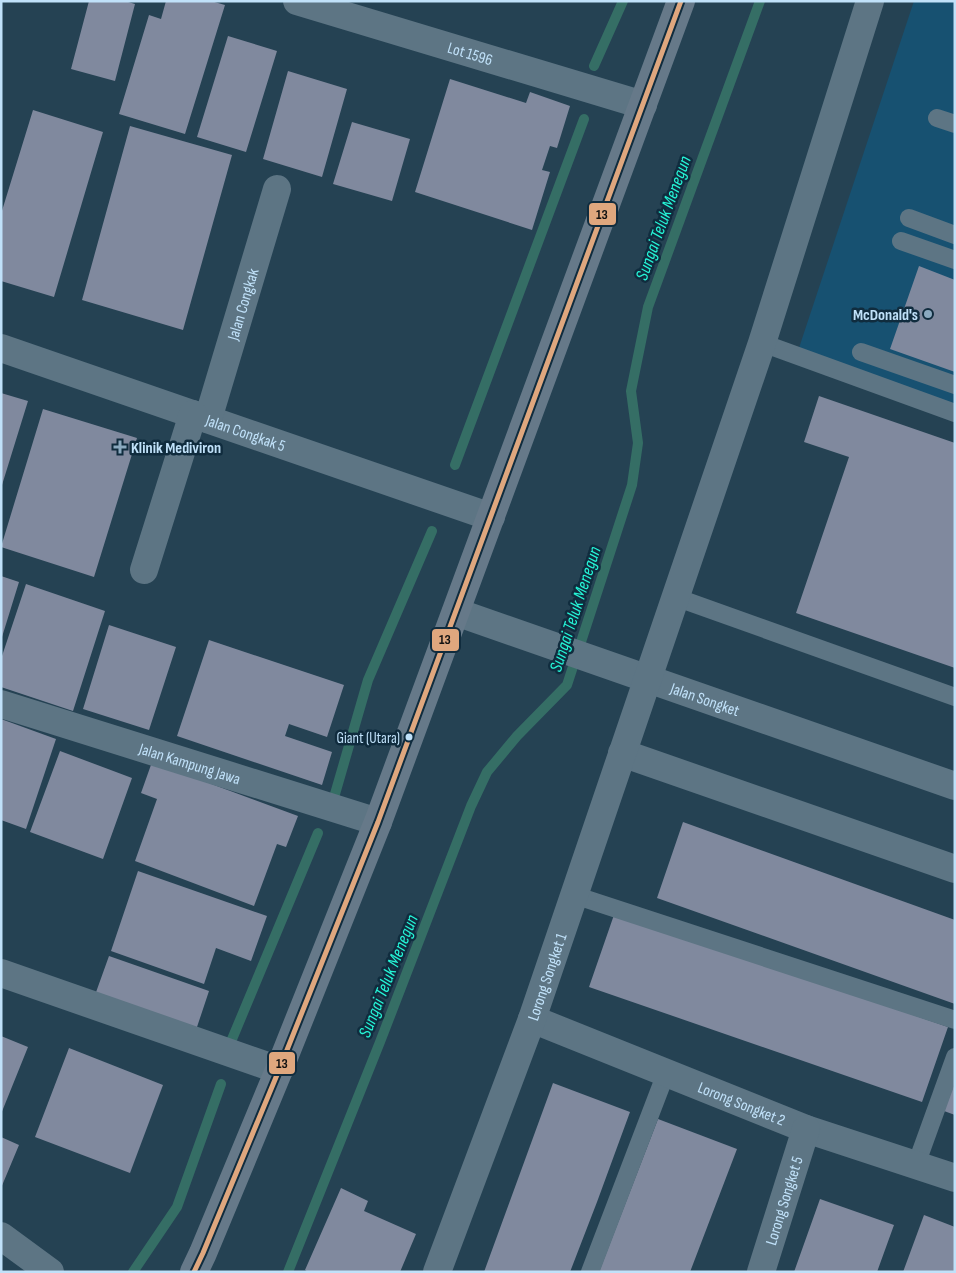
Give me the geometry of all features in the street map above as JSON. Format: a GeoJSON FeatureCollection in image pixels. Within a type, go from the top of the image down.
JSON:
{"type":"FeatureCollection","features":[{"type":"Feature","properties":{"kind":"main road"},"geometry":{"type":"LineString","coordinates":[[194,1272],[279,1070],[378,822],[682,1]]}},
{"type":"Feature","properties":{"kind":"street","name":"Lot 1596"},"geometry":{"type":"LineString","coordinates":[[297,1],[643,105]]}},
{"type":"Feature","properties":{"kind":"street","name":"Lorong Songket 1"},"geometry":{"type":"LineString","coordinates":[[437,1272],[532,1019],[648,679],[762,343],[870,1]]}},
{"type":"Feature","properties":{"kind":"street","name":"Jalan Congkak"},"geometry":{"type":"LineString","coordinates":[[144,570],[200,416],[277,189]]}},
{"type":"Feature","properties":{"kind":"street","name":"Jalan Congkak 5"},"geometry":{"type":"LineString","coordinates":[[1,348],[491,517]]}},
{"type":"Feature","properties":{"kind":"street","name":"Jalan Songket"},"geometry":{"type":"LineString","coordinates":[[456,612],[955,786]]}},
{"type":"Feature","properties":{"kind":"street","name":"Jalan Kampung Jawa"},"geometry":{"type":"LineString","coordinates":[[1,704],[378,822]]}},
{"type":"Feature","properties":{"kind":"street"},"geometry":{"type":"LineString","coordinates":[[622,753],[955,869]]}},
{"type":"Feature","properties":{"kind":"street"},"geometry":{"type":"LineString","coordinates":[[1,973],[279,1070]]}},
{"type":"Feature","properties":{"kind":"street","name":"Lorong Songket 2"},"geometry":{"type":"LineString","coordinates":[[532,1019],[806,1129],[955,1178]]}},
{"type":"Feature","properties":{"kind":"street","name":"Lorong Songket 5"},"geometry":{"type":"LineString","coordinates":[[760,1272],[806,1129]]}},
{"type":"Feature","properties":{"kind":"street"},"geometry":{"type":"LineString","coordinates":[[1,1236],[50,1272]]}},
{"type":"Feature","properties":{"kind":"lane"},"geometry":{"type":"LineString","coordinates":[[937,118],[955,124]]}},
{"type":"Feature","properties":{"kind":"lane"},"geometry":{"type":"LineString","coordinates":[[909,218],[955,235]]}},
{"type":"Feature","properties":{"kind":"lane"},"geometry":{"type":"LineString","coordinates":[[901,240],[955,260]]}},
{"type":"Feature","properties":{"kind":"lane"},"geometry":{"type":"LineString","coordinates":[[762,343],[955,413]]}},
{"type":"Feature","properties":{"kind":"lane"},"geometry":{"type":"LineString","coordinates":[[861,352],[955,385]]}},
{"type":"Feature","properties":{"kind":"lane"},"geometry":{"type":"LineString","coordinates":[[675,597],[955,697]]}},
{"type":"Feature","properties":{"kind":"lane"},"geometry":{"type":"LineString","coordinates":[[574,895],[955,1020]]}},
{"type":"Feature","properties":{"kind":"lane"},"geometry":{"type":"LineString","coordinates":[[916,1165],[955,1057]]}},
{"type":"Feature","properties":{"kind":"lane"},"geometry":{"type":"LineString","coordinates":[[590,1272],[666,1072]]}},
{"type":"Feature","properties":{"kind":"shaded area"},"geometry":{"type":"Polygon","coordinates":[[[914,1],[955,1],[955,419],[794,363],[914,1]]]}},
{"type":"Feature","properties":{"kind":"building"},"geometry":{"type":"Polygon","coordinates":[[[89,1],[125,1],[135,4],[115,81],[71,69],[89,1]]]}},
{"type":"Feature","properties":{"kind":"building"},"geometry":{"type":"Polygon","coordinates":[[[166,1],[211,1],[225,5],[185,134],[119,114],[149,15],[161,19],[166,1]]]}},
{"type":"Feature","properties":{"kind":"building"},"geometry":{"type":"Polygon","coordinates":[[[228,36],[277,51],[246,152],[197,137],[228,36]]]}},
{"type":"Feature","properties":{"kind":"building"},"geometry":{"type":"Polygon","coordinates":[[[288,71],[347,89],[322,177],[263,159],[288,71]]]}},
{"type":"Feature","properties":{"kind":"building"},"geometry":{"type":"Polygon","coordinates":[[[450,79],[526,103],[530,92],[570,106],[557,148],[550,146],[542,170],[550,172],[532,230],[415,192],[450,79]]]}},
{"type":"Feature","properties":{"kind":"building"},"geometry":{"type":"Polygon","coordinates":[[[33,110],[103,132],[54,297],[1,281],[1,214],[33,110]]]}},
{"type":"Feature","properties":{"kind":"building"},"geometry":{"type":"Polygon","coordinates":[[[352,122],[410,139],[392,201],[333,184],[352,122]]]}},
{"type":"Feature","properties":{"kind":"building"},"geometry":{"type":"Polygon","coordinates":[[[130,126],[232,155],[183,330],[82,300],[130,126]]]}},
{"type":"Feature","properties":{"kind":"building","name":"McDonald's"},"geometry":{"type":"Polygon","coordinates":[[[919,266],[955,280],[955,372],[890,349],[919,266]]]}},
{"type":"Feature","properties":{"kind":"building"},"geometry":{"type":"Polygon","coordinates":[[[1,393],[28,401],[2,485],[1,485],[1,393]]]}},
{"type":"Feature","properties":{"kind":"building"},"geometry":{"type":"Polygon","coordinates":[[[819,396],[955,443],[955,668],[796,613],[849,457],[804,442],[819,396]]]}},
{"type":"Feature","properties":{"kind":"building"},"geometry":{"type":"Polygon","coordinates":[[[43,409],[137,438],[94,577],[1,547],[43,409]]]}},
{"type":"Feature","properties":{"kind":"building"},"geometry":{"type":"Polygon","coordinates":[[[1,576],[19,582],[2,637],[1,637],[1,576]]]}},
{"type":"Feature","properties":{"kind":"building"},"geometry":{"type":"Polygon","coordinates":[[[26,584],[105,611],[73,711],[1,687],[1,659],[26,584]]]}},
{"type":"Feature","properties":{"kind":"building"},"geometry":{"type":"Polygon","coordinates":[[[109,625],[176,647],[149,730],[83,709],[109,625]]]}},
{"type":"Feature","properties":{"kind":"building"},"geometry":{"type":"Polygon","coordinates":[[[209,640],[344,685],[327,737],[289,724],[285,736],[332,752],[322,785],[177,736],[209,640]]]}},
{"type":"Feature","properties":{"kind":"building"},"geometry":{"type":"Polygon","coordinates":[[[1,719],[56,739],[26,829],[1,820],[1,719]]]}},
{"type":"Feature","properties":{"kind":"building"},"geometry":{"type":"Polygon","coordinates":[[[60,751],[132,778],[103,859],[30,832],[60,751]]]}},
{"type":"Feature","properties":{"kind":"building"},"geometry":{"type":"Polygon","coordinates":[[[152,762],[298,816],[286,847],[277,844],[254,906],[135,861],[157,799],[141,793],[152,762]]]}},
{"type":"Feature","properties":{"kind":"building"},"geometry":{"type":"Polygon","coordinates":[[[683,822],[955,920],[955,1004],[657,898],[683,822]]]}},
{"type":"Feature","properties":{"kind":"building"},"geometry":{"type":"Polygon","coordinates":[[[138,871],[267,916],[251,961],[216,948],[204,984],[111,951],[138,871]]]}},
{"type":"Feature","properties":{"kind":"building"},"geometry":{"type":"Polygon","coordinates":[[[615,912],[948,1027],[922,1102],[589,987],[615,912]]]}},
{"type":"Feature","properties":{"kind":"building"},"geometry":{"type":"Polygon","coordinates":[[[109,956],[209,991],[196,1030],[95,995],[109,956]]]}},
{"type":"Feature","properties":{"kind":"building"},"geometry":{"type":"Polygon","coordinates":[[[1,1036],[28,1047],[1,1114],[1,1036]]]}},
{"type":"Feature","properties":{"kind":"building"},"geometry":{"type":"Polygon","coordinates":[[[69,1048],[163,1085],[130,1173],[35,1137],[69,1048]]]}},
{"type":"Feature","properties":{"kind":"building"},"geometry":{"type":"Polygon","coordinates":[[[955,1082],[955,1115],[944,1111],[955,1082]]]}},
{"type":"Feature","properties":{"kind":"building"},"geometry":{"type":"Polygon","coordinates":[[[553,1083],[630,1112],[570,1272],[484,1272],[553,1083]]]}},
{"type":"Feature","properties":{"kind":"building"},"geometry":{"type":"Polygon","coordinates":[[[658,1119],[737,1149],[690,1272],[599,1272],[658,1119]]]}},
{"type":"Feature","properties":{"kind":"building"},"geometry":{"type":"Polygon","coordinates":[[[1,1137],[19,1145],[1,1188],[1,1137]]]}},
{"type":"Feature","properties":{"kind":"building"},"geometry":{"type":"Polygon","coordinates":[[[341,1188],[368,1201],[364,1211],[416,1234],[400,1272],[308,1272],[305,1270],[341,1188]]]}},
{"type":"Feature","properties":{"kind":"building"},"geometry":{"type":"Polygon","coordinates":[[[820,1199],[894,1225],[877,1272],[794,1272],[820,1199]]]}},
{"type":"Feature","properties":{"kind":"building"},"geometry":{"type":"Polygon","coordinates":[[[924,1215],[955,1227],[955,1272],[903,1272],[924,1215]]]}},
{"type":"Feature","properties":{"kind":"waterway"},"geometry":{"type":"LineString","coordinates":[[594,66],[623,1]]}},
{"type":"Feature","properties":{"kind":"waterway","name":"Sungai Teluk Menegun"},"geometry":{"type":"LineString","coordinates":[[288,1272],[380,1042],[471,806],[487,772],[517,736],[567,685],[632,485],[638,443],[631,391],[648,307],[760,1]]}},
{"type":"Feature","properties":{"kind":"waterway"},"geometry":{"type":"LineString","coordinates":[[455,465],[584,119]]}},
{"type":"Feature","properties":{"kind":"waterway"},"geometry":{"type":"LineString","coordinates":[[335,794],[368,680],[432,531]]}},
{"type":"Feature","properties":{"kind":"waterway"},"geometry":{"type":"LineString","coordinates":[[230,1044],[318,833]]}},
{"type":"Feature","properties":{"kind":"waterway"},"geometry":{"type":"LineString","coordinates":[[133,1272],[177,1207],[221,1084]]}},
{"type":"Feature","properties":{"kind":"transit line","name":"13"},"geometry":{"type":"LineString","coordinates":[[194,1272],[279,1070],[378,822],[681,1]]}},
{"type":"Feature","properties":{"kind":"place","name":"McDonald's"},"geometry":{"type":"Point","coordinates":[928,314]}},
{"type":"Feature","properties":{"kind":"place","name":"Klinik Mediviron"},"geometry":{"type":"Point","coordinates":[120,447]}},
{"type":"Feature","properties":{"kind":"place","name":"Giant (Utara)"},"geometry":{"type":"Point","coordinates":[409,737]}}]}
